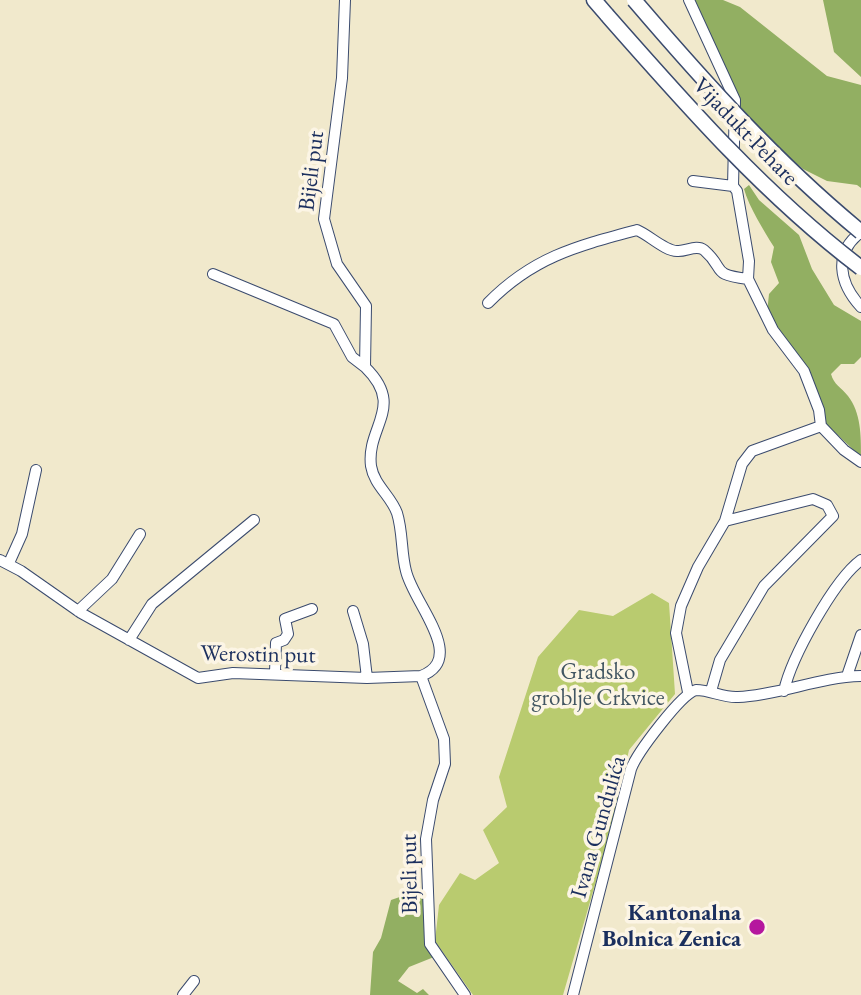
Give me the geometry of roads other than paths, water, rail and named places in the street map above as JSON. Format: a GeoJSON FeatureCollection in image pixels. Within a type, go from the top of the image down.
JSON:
{"type":"FeatureCollection","features":[{"type":"Feature","properties":{"kind":"highway","name":"Vijadukt Pehare"},"geometry":{"type":"LineString","coordinates":[[594,0],[715,138],[778,199],[861,268]]}},
{"type":"Feature","properties":{"kind":"highway","name":"Vijadukt Pehare"},"geometry":{"type":"LineString","coordinates":[[634,0],[730,109],[810,190],[861,232]]}},
{"type":"Feature","properties":{"kind":"street","name":"Bijeli put"},"geometry":{"type":"LineString","coordinates":[[345,0],[342,78],[324,219],[337,264],[366,306],[365,367],[377,379],[384,413],[371,455],[372,472],[396,511],[405,570],[440,645],[441,662],[436,669],[421,676],[444,739],[446,764],[433,800],[426,839],[430,944],[465,995]]}},
{"type":"Feature","properties":{"kind":"street"},"geometry":{"type":"LineString","coordinates":[[689,0],[735,100],[733,186],[741,211],[748,279],[773,330],[804,371],[819,410],[821,426],[844,450],[861,462]]}},
{"type":"Feature","properties":{"kind":"street"},"geometry":{"type":"LineString","coordinates":[[693,181],[733,186]]}},
{"type":"Feature","properties":{"kind":"street"},"geometry":{"type":"LineString","coordinates":[[488,303],[509,281],[550,256],[637,230],[673,251],[698,247],[704,250],[718,271],[727,276],[748,279]]}},
{"type":"Feature","properties":{"kind":"street"},"geometry":{"type":"LineString","coordinates":[[861,232],[842,253],[841,265],[846,286],[861,307]]}},
{"type":"Feature","properties":{"kind":"street"},"geometry":{"type":"LineString","coordinates":[[213,274],[334,324],[352,357],[365,367]]}},
{"type":"Feature","properties":{"kind":"street"},"geometry":{"type":"LineString","coordinates":[[821,426],[752,451],[735,479],[725,521],[698,567],[681,606],[676,633],[688,692],[711,691],[736,697],[784,691],[847,676],[861,676]]}},
{"type":"Feature","properties":{"kind":"street"},"geometry":{"type":"LineString","coordinates":[[844,450],[848,459],[861,471]]}},
{"type":"Feature","properties":{"kind":"street"},"geometry":{"type":"LineString","coordinates":[[5,561],[22,534],[36,470]]}},
{"type":"Feature","properties":{"kind":"street"},"geometry":{"type":"LineString","coordinates":[[711,691],[720,660],[764,586],[833,516],[827,505],[813,499],[725,521]]}},
{"type":"Feature","properties":{"kind":"street"},"geometry":{"type":"LineString","coordinates":[[130,640],[152,604],[254,520]]}},
{"type":"Feature","properties":{"kind":"street"},"geometry":{"type":"LineString","coordinates":[[78,611],[112,579],[141,534]]}},
{"type":"Feature","properties":{"kind":"street"},"geometry":{"type":"LineString","coordinates":[[784,691],[794,660],[823,606],[861,559]]}},
{"type":"Feature","properties":{"kind":"street","name":"Werostin put"},"geometry":{"type":"LineString","coordinates":[[5,561],[78,611],[198,678],[233,673],[367,678],[421,676]]}},
{"type":"Feature","properties":{"kind":"street"},"geometry":{"type":"LineString","coordinates":[[275,673],[276,643],[284,640],[288,634],[285,619],[312,610]]}},
{"type":"Feature","properties":{"kind":"street"},"geometry":{"type":"LineString","coordinates":[[353,611],[363,644],[367,678]]}},
{"type":"Feature","properties":{"kind":"street"},"geometry":{"type":"LineString","coordinates":[[847,676],[861,635]]}},
{"type":"Feature","properties":{"kind":"street","name":"Ivana Gundulića"},"geometry":{"type":"LineString","coordinates":[[573,995],[631,769],[639,753],[688,692]]}},
{"type":"Feature","properties":{"kind":"street"},"geometry":{"type":"LineString","coordinates":[[183,995],[194,981]]}},
{"type":"Feature","properties":{"kind":"place","name":"Kantonalna Bolnica Zenica"},"geometry":{"type":"Point","coordinates":[757,927]}},
{"type":"Feature","properties":{"kind":"park label","name":"Gradsko groblje Crkvice"},"geometry":{"type":"Point","coordinates":[598,686]}}]}
